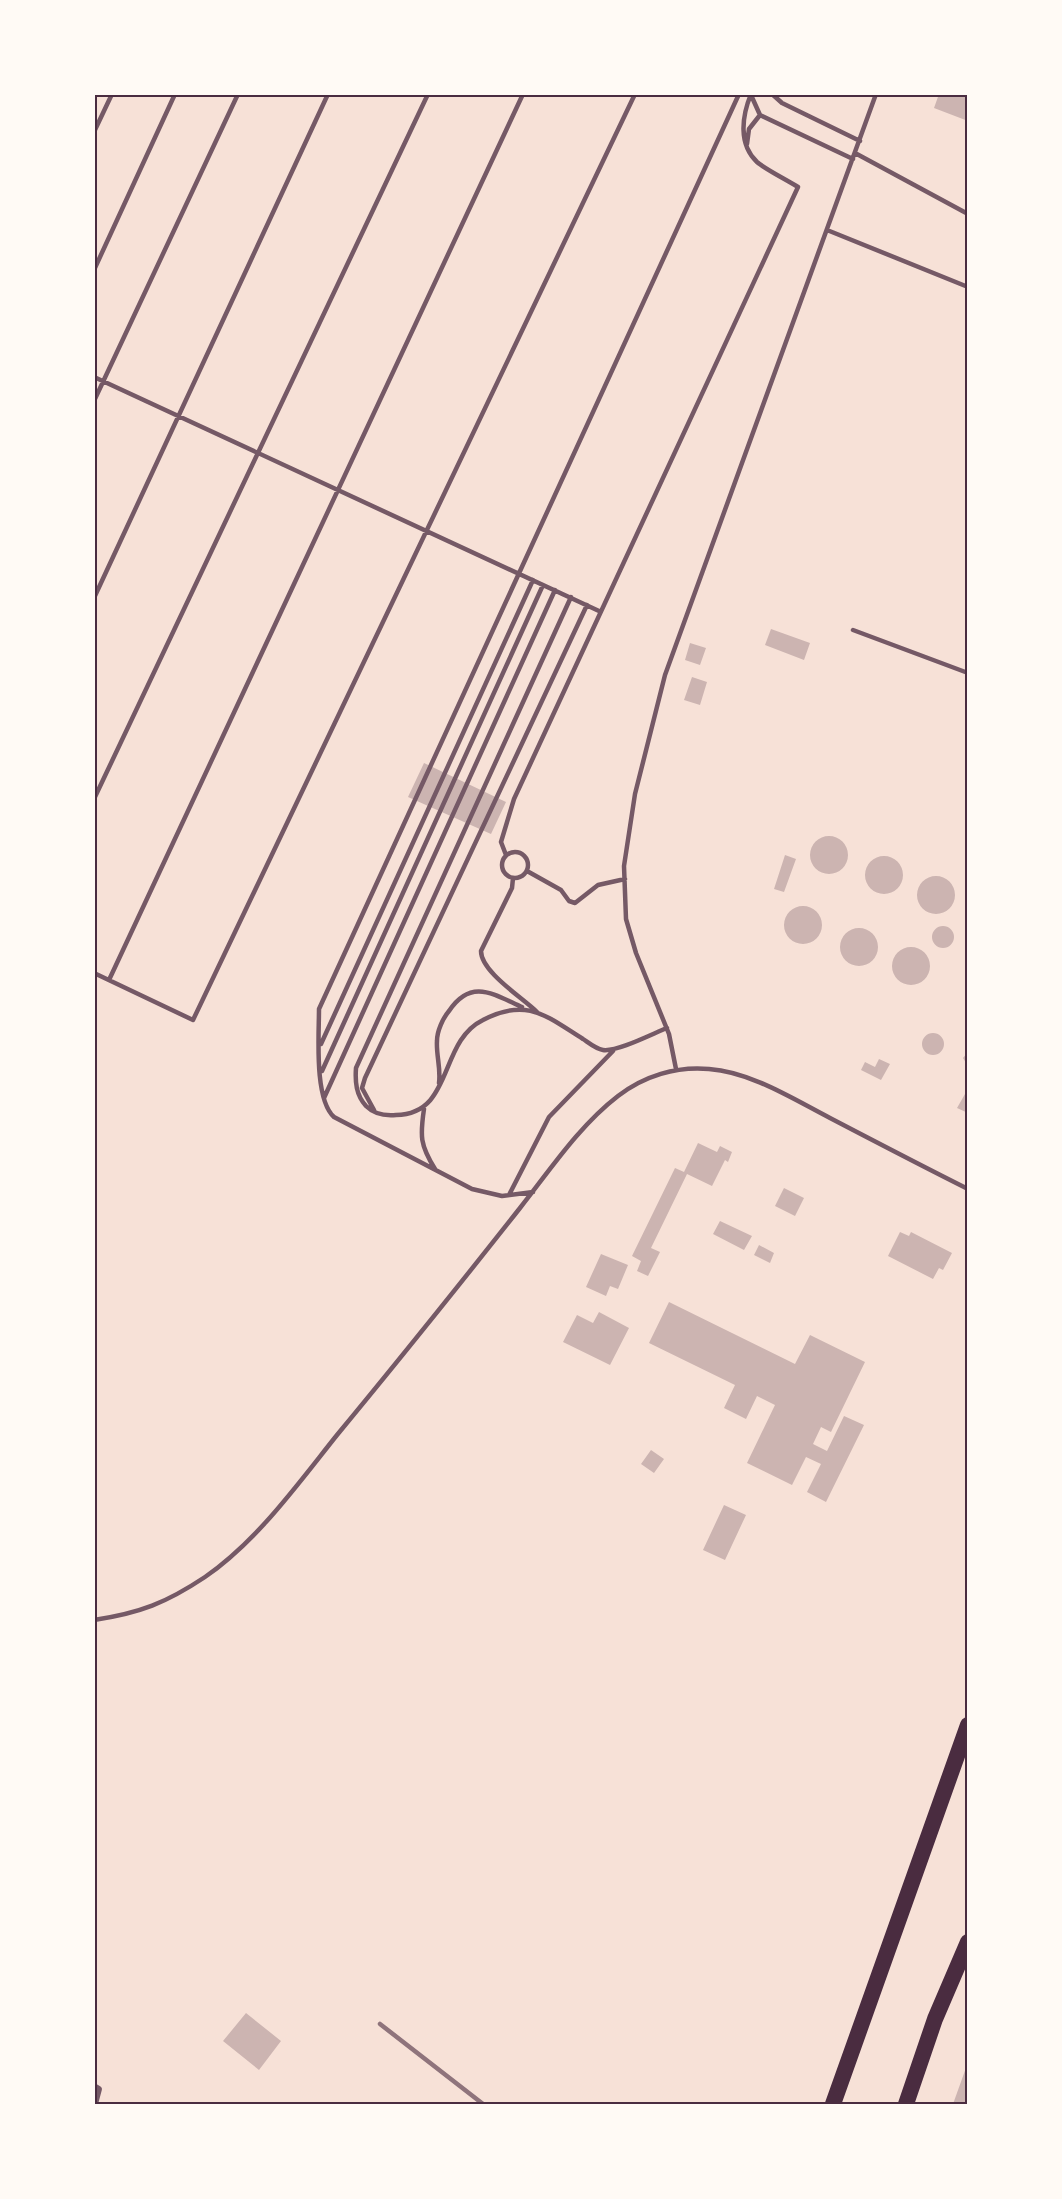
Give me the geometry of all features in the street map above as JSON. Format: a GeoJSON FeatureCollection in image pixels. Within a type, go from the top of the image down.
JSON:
{"type":"FeatureCollection","features":[{"type":"Feature","properties":{"kind":"highway"},"geometry":{"type":"LineString","coordinates":[[833,2104],[968,1725]]}},
{"type":"Feature","properties":{"kind":"highway"},"geometry":{"type":"LineString","coordinates":[[906,2104],[935,2019],[968,1942]]}},
{"type":"Feature","properties":{"kind":"street"},"geometry":{"type":"LineString","coordinates":[[94,2086],[99,2089],[95,2104]]}},
{"type":"Feature","properties":{"kind":"lane"},"geometry":{"type":"LineString","coordinates":[[94,132],[112,94]]}},
{"type":"Feature","properties":{"kind":"lane"},"geometry":{"type":"LineString","coordinates":[[94,270],[176,94]]}},
{"type":"Feature","properties":{"kind":"lane"},"geometry":{"type":"LineString","coordinates":[[94,401],[238,94]]}},
{"type":"Feature","properties":{"kind":"lane"},"geometry":{"type":"LineString","coordinates":[[94,598],[328,94]]}},
{"type":"Feature","properties":{"kind":"lane"},"geometry":{"type":"LineString","coordinates":[[94,799],[428,94]]}},
{"type":"Feature","properties":{"kind":"lane"},"geometry":{"type":"LineString","coordinates":[[109,980],[523,94]]}},
{"type":"Feature","properties":{"kind":"lane"},"geometry":{"type":"LineString","coordinates":[[94,973],[194,1020],[635,94]]}},
{"type":"Feature","properties":{"kind":"lane"},"geometry":{"type":"LineString","coordinates":[[533,1192],[509,1195],[472,1189],[333,1117],[327,1111],[324,1100],[321,1073],[320,1009],[322,999],[521,575],[739,94]]}},
{"type":"Feature","properties":{"kind":"lane"},"geometry":{"type":"LineString","coordinates":[[506,855],[501,842],[505,823],[599,611],[798,187],[758,163],[747,145],[743,120],[751,94],[760,115],[853,159]]}},
{"type":"Feature","properties":{"kind":"lane"},"geometry":{"type":"LineString","coordinates":[[772,94],[782,103],[860,141]]}},
{"type":"Feature","properties":{"kind":"lane"},"geometry":{"type":"LineString","coordinates":[[676,1069],[667,1028],[636,953],[626,919],[624,866],[635,794],[665,675],[876,94]]}},
{"type":"Feature","properties":{"kind":"lane"},"geometry":{"type":"LineString","coordinates":[[747,145],[749,129],[760,115]]}},
{"type":"Feature","properties":{"kind":"lane"},"geometry":{"type":"LineString","coordinates":[[855,153],[968,214]]}},
{"type":"Feature","properties":{"kind":"lane"},"geometry":{"type":"LineString","coordinates":[[827,230],[968,287]]}},
{"type":"Feature","properties":{"kind":"lane"},"geometry":{"type":"LineString","coordinates":[[94,377],[599,611]]}},
{"type":"Feature","properties":{"kind":"lane"},"geometry":{"type":"LineString","coordinates":[[320,1046],[532,580]]}},
{"type":"Feature","properties":{"kind":"lane"},"geometry":{"type":"LineString","coordinates":[[321,1073],[543,585]]}},
{"type":"Feature","properties":{"kind":"lane"},"geometry":{"type":"LineString","coordinates":[[324,1100],[555,590]]}},
{"type":"Feature","properties":{"kind":"lane"},"geometry":{"type":"LineString","coordinates":[[424,1109],[409,1115],[375,1113],[366,1107],[357,1093],[356,1068],[571,597]]}},
{"type":"Feature","properties":{"kind":"lane"},"geometry":{"type":"LineString","coordinates":[[375,1113],[363,1088],[364,1078],[587,605]]}},
{"type":"Feature","properties":{"kind":"lane"},"geometry":{"type":"LineString","coordinates":[[853,630],[968,673]]}},
{"type":"Feature","properties":{"kind":"lane"},"geometry":{"type":"LineString","coordinates":[[515,852],[524,854],[529,862],[527,871],[521,877],[513,879],[503,871],[502,862],[506,855],[515,852]]}},
{"type":"Feature","properties":{"kind":"lane"},"geometry":{"type":"LineString","coordinates":[[527,871],[561,890],[569,901],[575,903],[598,885],[625,879]]}},
{"type":"Feature","properties":{"kind":"lane"},"geometry":{"type":"LineString","coordinates":[[513,879],[512,888],[481,951],[481,957],[493,974],[539,1014]]}},
{"type":"Feature","properties":{"kind":"lane"},"geometry":{"type":"LineString","coordinates":[[439,1089],[441,1067],[436,1040],[440,1026],[451,1007],[466,993],[478,990],[492,994],[539,1014]]}},
{"type":"Feature","properties":{"kind":"lane"},"geometry":{"type":"LineString","coordinates":[[436,1170],[426,1154],[420,1136],[424,1109],[439,1089],[457,1047],[480,1021],[523,1008],[550,1017],[600,1050],[613,1050],[667,1028]]}},
{"type":"Feature","properties":{"kind":"lane"},"geometry":{"type":"LineString","coordinates":[[509,1195],[549,1117],[613,1050]]}},
{"type":"Feature","properties":{"kind":"lane"},"geometry":{"type":"LineString","coordinates":[[94,1620],[154,1606],[204,1577],[243,1545],[295,1487],[570,1145],[619,1095],[655,1075],[676,1069],[710,1069],[750,1080],[786,1095],[968,1189]]}},
{"type":"Feature","properties":{"kind":"building"},"geometry":{"type":"Polygon","coordinates":[[[939,94],[968,94],[968,121],[934,108],[939,94]]]}},
{"type":"Feature","properties":{"kind":"building"},"geometry":{"type":"Polygon","coordinates":[[[771,629],[810,643],[804,660],[765,645],[771,629]]]}},
{"type":"Feature","properties":{"kind":"building"},"geometry":{"type":"Polygon","coordinates":[[[690,643],[706,648],[700,665],[685,660],[690,643]]]}},
{"type":"Feature","properties":{"kind":"building"},"geometry":{"type":"Polygon","coordinates":[[[692,677],[707,682],[700,705],[684,700],[692,677]]]}},
{"type":"Feature","properties":{"kind":"building"},"geometry":{"type":"Polygon","coordinates":[[[424,763],[506,802],[491,834],[408,797],[424,763]]]}},
{"type":"Feature","properties":{"kind":"building"},"geometry":{"type":"Polygon","coordinates":[[[829,836],[842,842],[848,855],[842,868],[829,874],[816,868],[810,855],[816,842],[829,836]]]}},
{"type":"Feature","properties":{"kind":"building"},"geometry":{"type":"Polygon","coordinates":[[[785,855],[796,859],[784,892],[774,889],[785,855]]]}},
{"type":"Feature","properties":{"kind":"building"},"geometry":{"type":"Polygon","coordinates":[[[884,856],[897,862],[903,875],[897,888],[884,894],[871,888],[865,875],[871,862],[884,856]]]}},
{"type":"Feature","properties":{"kind":"building"},"geometry":{"type":"Polygon","coordinates":[[[936,876],[949,882],[955,895],[949,908],[936,914],[923,908],[917,895],[923,882],[936,876]]]}},
{"type":"Feature","properties":{"kind":"building"},"geometry":{"type":"Polygon","coordinates":[[[803,906],[816,912],[822,925],[816,938],[803,944],[790,938],[784,925],[790,912],[803,906]]]}},
{"type":"Feature","properties":{"kind":"building"},"geometry":{"type":"Polygon","coordinates":[[[943,926],[951,929],[954,937],[951,945],[943,948],[935,945],[932,937],[935,929],[943,926]]]}},
{"type":"Feature","properties":{"kind":"building"},"geometry":{"type":"Polygon","coordinates":[[[859,928],[872,934],[878,947],[872,960],[859,966],[846,960],[840,947],[846,934],[859,928]]]}},
{"type":"Feature","properties":{"kind":"building"},"geometry":{"type":"Polygon","coordinates":[[[911,947],[924,953],[930,966],[924,979],[911,985],[898,979],[892,966],[898,953],[911,947]]]}},
{"type":"Feature","properties":{"kind":"building"},"geometry":{"type":"Polygon","coordinates":[[[933,1033],[941,1036],[944,1044],[941,1052],[933,1055],[925,1052],[922,1044],[925,1036],[933,1033]]]}},
{"type":"Feature","properties":{"kind":"building"},"geometry":{"type":"Polygon","coordinates":[[[968,1052],[968,1066],[963,1058],[968,1052]]]}},
{"type":"Feature","properties":{"kind":"building"},"geometry":{"type":"Polygon","coordinates":[[[879,1059],[890,1064],[881,1080],[861,1070],[865,1062],[875,1067],[879,1059]]]}},
{"type":"Feature","properties":{"kind":"building"},"geometry":{"type":"Polygon","coordinates":[[[965,1094],[968,1095],[968,1113],[957,1108],[965,1094]]]}},
{"type":"Feature","properties":{"kind":"building"},"geometry":{"type":"Polygon","coordinates":[[[698,1143],[717,1152],[720,1146],[732,1152],[728,1162],[725,1160],[712,1186],[687,1174],[651,1248],[660,1252],[648,1276],[637,1271],[641,1261],[632,1256],[675,1168],[684,1172],[698,1143]]]}},
{"type":"Feature","properties":{"kind":"building"},"geometry":{"type":"Polygon","coordinates":[[[784,1188],[804,1198],[795,1216],[775,1206],[784,1188]]]}},
{"type":"Feature","properties":{"kind":"building"},"geometry":{"type":"Polygon","coordinates":[[[720,1221],[752,1236],[744,1250],[713,1234],[720,1221]]]}},
{"type":"Feature","properties":{"kind":"building"},"geometry":{"type":"Polygon","coordinates":[[[900,1232],[909,1236],[911,1232],[952,1253],[943,1270],[939,1268],[933,1279],[888,1256],[900,1232]]]}},
{"type":"Feature","properties":{"kind":"building"},"geometry":{"type":"Polygon","coordinates":[[[759,1245],[774,1253],[770,1263],[754,1255],[759,1245]]]}},
{"type":"Feature","properties":{"kind":"building"},"geometry":{"type":"Polygon","coordinates":[[[601,1254],[628,1265],[618,1289],[610,1286],[606,1296],[586,1287],[601,1254]]]}},
{"type":"Feature","properties":{"kind":"building"},"geometry":{"type":"Polygon","coordinates":[[[669,1302],[795,1364],[810,1335],[865,1362],[831,1432],[821,1427],[813,1444],[827,1451],[844,1416],[864,1425],[826,1502],[807,1492],[821,1464],[806,1457],[792,1485],[747,1463],[775,1405],[757,1396],[746,1419],[724,1408],[735,1385],[649,1343],[669,1302]]]}},
{"type":"Feature","properties":{"kind":"building"},"geometry":{"type":"Polygon","coordinates":[[[599,1312],[629,1328],[610,1365],[563,1342],[577,1315],[593,1323],[599,1312]]]}},
{"type":"Feature","properties":{"kind":"building"},"geometry":{"type":"Polygon","coordinates":[[[651,1450],[664,1459],[654,1473],[641,1464],[651,1450]]]}},
{"type":"Feature","properties":{"kind":"building"},"geometry":{"type":"Polygon","coordinates":[[[724,1505],[746,1515],[725,1560],[703,1550],[724,1505]]]}},
{"type":"Feature","properties":{"kind":"building"},"geometry":{"type":"Polygon","coordinates":[[[246,2013],[281,2041],[259,2070],[223,2041],[246,2013]]]}},
{"type":"Feature","properties":{"kind":"building"},"geometry":{"type":"Polygon","coordinates":[[[967,2065],[968,2104],[953,2104],[967,2065]]]}},
{"type":"Feature","properties":{"kind":"railway"},"geometry":{"type":"LineString","coordinates":[[380,2024],[483,2104]]}}]}
